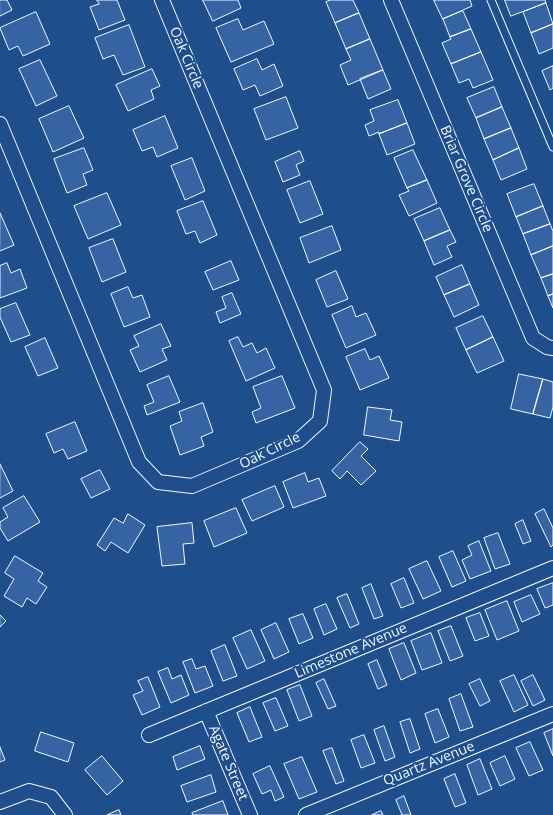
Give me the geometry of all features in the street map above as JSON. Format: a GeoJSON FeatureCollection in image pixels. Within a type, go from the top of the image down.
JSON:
{"type":"FeatureCollection","features":[{"type":"Feature","properties":{"kind":"street","name":"Oak Circle"},"geometry":{"type":"LineString","coordinates":[[0,124],[139,462],[158,482],[192,486],[298,441],[320,421],[324,390],[162,0]]}},
{"type":"Feature","properties":{"kind":"street","name":"Briar Grove Circle"},"geometry":{"type":"LineString","coordinates":[[391,0],[533,338],[546,347],[553,348]]}},
{"type":"Feature","properties":{"kind":"street","name":"Limestone Avenue"},"geometry":{"type":"LineString","coordinates":[[150,735],[553,568]]}},
{"type":"Feature","properties":{"kind":"street","name":"Agate Street"},"geometry":{"type":"LineString","coordinates":[[206,711],[250,815]]}},
{"type":"Feature","properties":{"kind":"street","name":"Quartz Avenue"},"geometry":{"type":"LineString","coordinates":[[306,815],[553,714]]}},
{"type":"Feature","properties":{"kind":"street"},"geometry":{"type":"LineString","coordinates":[[0,802],[30,791],[51,797],[65,815]]}},
{"type":"Feature","properties":{"kind":"lane"},"geometry":{"type":"LineString","coordinates":[[491,0],[553,147]]}},
{"type":"Feature","properties":{"kind":"building"},"geometry":{"type":"Polygon","coordinates":[[[0,0],[7,0],[12,10],[0,16],[0,0]]]}},
{"type":"Feature","properties":{"kind":"building"},"geometry":{"type":"Polygon","coordinates":[[[97,0],[117,0],[125,20],[99,30],[90,7],[99,4],[97,0]]]}},
{"type":"Feature","properties":{"kind":"building"},"geometry":{"type":"Polygon","coordinates":[[[203,0],[238,0],[241,8],[213,21],[203,0]]]}},
{"type":"Feature","properties":{"kind":"building"},"geometry":{"type":"Polygon","coordinates":[[[331,0],[353,0],[359,13],[335,23],[326,2],[331,0]]]}},
{"type":"Feature","properties":{"kind":"building"},"geometry":{"type":"Polygon","coordinates":[[[434,0],[470,0],[472,6],[443,19],[434,0]]]}},
{"type":"Feature","properties":{"kind":"building"},"geometry":{"type":"Polygon","coordinates":[[[505,0],[545,0],[546,3],[511,16],[505,0]]]}},
{"type":"Feature","properties":{"kind":"building"},"geometry":{"type":"Polygon","coordinates":[[[546,3],[553,24],[531,33],[523,12],[546,3]]]}},
{"type":"Feature","properties":{"kind":"building"},"geometry":{"type":"Polygon","coordinates":[[[463,11],[471,29],[450,37],[443,19],[463,11]]]}},
{"type":"Feature","properties":{"kind":"building"},"geometry":{"type":"Polygon","coordinates":[[[36,12],[50,44],[23,56],[18,46],[9,50],[0,28],[36,12]]]}},
{"type":"Feature","properties":{"kind":"building"},"geometry":{"type":"Polygon","coordinates":[[[359,13],[370,39],[346,49],[335,23],[359,13]]]}},
{"type":"Feature","properties":{"kind":"building"},"geometry":{"type":"Polygon","coordinates":[[[238,19],[243,30],[264,21],[274,44],[231,62],[216,28],[238,19]]]}},
{"type":"Feature","properties":{"kind":"building"},"geometry":{"type":"Polygon","coordinates":[[[553,24],[553,48],[539,54],[531,33],[553,24]]]}},
{"type":"Feature","properties":{"kind":"building"},"geometry":{"type":"Polygon","coordinates":[[[129,25],[145,67],[123,75],[114,55],[103,59],[95,38],[129,25]]]}},
{"type":"Feature","properties":{"kind":"building"},"geometry":{"type":"Polygon","coordinates":[[[471,29],[481,52],[451,64],[442,43],[451,39],[450,37],[471,29]]]}},
{"type":"Feature","properties":{"kind":"building"},"geometry":{"type":"Polygon","coordinates":[[[370,39],[383,70],[348,85],[340,65],[351,60],[346,49],[370,39]]]}},
{"type":"Feature","properties":{"kind":"building"},"geometry":{"type":"Polygon","coordinates":[[[481,52],[493,80],[473,88],[469,79],[459,83],[451,64],[481,52]]]}},
{"type":"Feature","properties":{"kind":"building"},"geometry":{"type":"Polygon","coordinates":[[[257,59],[262,70],[274,64],[283,86],[260,96],[255,85],[243,90],[234,69],[257,59]]]}},
{"type":"Feature","properties":{"kind":"building"},"geometry":{"type":"Polygon","coordinates":[[[40,60],[57,96],[36,106],[19,69],[40,60]]]}},
{"type":"Feature","properties":{"kind":"building"},"geometry":{"type":"Polygon","coordinates":[[[553,66],[553,88],[550,90],[542,71],[553,66]]]}},
{"type":"Feature","properties":{"kind":"building"},"geometry":{"type":"Polygon","coordinates":[[[152,69],[160,86],[151,90],[154,99],[128,111],[116,85],[152,69]]]}},
{"type":"Feature","properties":{"kind":"building"},"geometry":{"type":"Polygon","coordinates":[[[383,70],[391,89],[368,99],[360,79],[383,70]]]}},
{"type":"Feature","properties":{"kind":"building"},"geometry":{"type":"Polygon","coordinates":[[[494,87],[502,107],[476,118],[467,98],[494,87]]]}},
{"type":"Feature","properties":{"kind":"building"},"geometry":{"type":"Polygon","coordinates":[[[286,97],[298,128],[266,140],[254,109],[286,97]]]}},
{"type":"Feature","properties":{"kind":"building"},"geometry":{"type":"Polygon","coordinates":[[[398,100],[407,123],[369,136],[365,125],[374,121],[370,110],[398,100]]]}},
{"type":"Feature","properties":{"kind":"building"},"geometry":{"type":"Polygon","coordinates":[[[69,106],[84,138],[53,152],[39,119],[69,106]]]}},
{"type":"Feature","properties":{"kind":"building"},"geometry":{"type":"Polygon","coordinates":[[[502,107],[511,128],[484,139],[476,118],[502,107]]]}},
{"type":"Feature","properties":{"kind":"building"},"geometry":{"type":"Polygon","coordinates":[[[165,116],[178,148],[157,157],[153,147],[142,151],[133,130],[165,116]]]}},
{"type":"Feature","properties":{"kind":"building"},"geometry":{"type":"Polygon","coordinates":[[[407,123],[415,144],[387,155],[379,134],[407,123]]]}},
{"type":"Feature","properties":{"kind":"building"},"geometry":{"type":"Polygon","coordinates":[[[511,128],[519,148],[493,160],[484,139],[511,128]]]}},
{"type":"Feature","properties":{"kind":"building"},"geometry":{"type":"Polygon","coordinates":[[[84,148],[93,170],[83,174],[87,185],[67,193],[54,159],[84,148]]]}},
{"type":"Feature","properties":{"kind":"building"},"geometry":{"type":"Polygon","coordinates":[[[519,148],[527,169],[501,180],[493,160],[519,148]]]}},
{"type":"Feature","properties":{"kind":"building"},"geometry":{"type":"Polygon","coordinates":[[[413,150],[427,180],[407,188],[394,158],[413,150]]]}},
{"type":"Feature","properties":{"kind":"building"},"geometry":{"type":"Polygon","coordinates":[[[300,151],[304,161],[296,165],[300,175],[283,182],[275,162],[300,151]]]}},
{"type":"Feature","properties":{"kind":"building"},"geometry":{"type":"Polygon","coordinates":[[[192,158],[205,191],[185,200],[171,166],[192,158]]]}},
{"type":"Feature","properties":{"kind":"building"},"geometry":{"type":"Polygon","coordinates":[[[427,180],[437,203],[409,216],[399,195],[409,191],[407,188],[427,180]]]}},
{"type":"Feature","properties":{"kind":"building"},"geometry":{"type":"Polygon","coordinates":[[[310,181],[323,214],[300,223],[287,190],[310,181]]]}},
{"type":"Feature","properties":{"kind":"building"},"geometry":{"type":"Polygon","coordinates":[[[534,184],[543,206],[516,217],[507,194],[534,184]]]}},
{"type":"Feature","properties":{"kind":"building"},"geometry":{"type":"Polygon","coordinates":[[[107,193],[121,225],[88,239],[74,206],[107,193]]]}},
{"type":"Feature","properties":{"kind":"building"},"geometry":{"type":"Polygon","coordinates":[[[203,201],[217,235],[200,243],[195,231],[186,234],[177,211],[203,201]]]}},
{"type":"Feature","properties":{"kind":"building"},"geometry":{"type":"Polygon","coordinates":[[[543,206],[550,224],[523,234],[516,217],[543,206]]]}},
{"type":"Feature","properties":{"kind":"building"},"geometry":{"type":"Polygon","coordinates":[[[440,208],[450,230],[424,241],[414,219],[440,208]]]}},
{"type":"Feature","properties":{"kind":"building"},"geometry":{"type":"Polygon","coordinates":[[[0,213],[14,245],[0,251],[0,213]]]}},
{"type":"Feature","properties":{"kind":"building"},"geometry":{"type":"Polygon","coordinates":[[[550,224],[553,231],[553,246],[531,255],[523,234],[550,224]]]}},
{"type":"Feature","properties":{"kind":"building"},"geometry":{"type":"Polygon","coordinates":[[[332,226],[341,250],[309,263],[300,238],[332,226]]]}},
{"type":"Feature","properties":{"kind":"building"},"geometry":{"type":"Polygon","coordinates":[[[450,230],[456,242],[447,246],[452,257],[434,265],[424,241],[450,230]]]}},
{"type":"Feature","properties":{"kind":"building"},"geometry":{"type":"Polygon","coordinates":[[[113,239],[126,272],[102,282],[89,248],[113,239]]]}},
{"type":"Feature","properties":{"kind":"building"},"geometry":{"type":"Polygon","coordinates":[[[553,246],[553,274],[541,278],[531,255],[553,246]]]}},
{"type":"Feature","properties":{"kind":"building"},"geometry":{"type":"Polygon","coordinates":[[[231,261],[239,280],[213,290],[205,272],[231,261]]]}},
{"type":"Feature","properties":{"kind":"building"},"geometry":{"type":"Polygon","coordinates":[[[7,263],[11,273],[20,269],[27,288],[0,298],[0,266],[7,263]]]}},
{"type":"Feature","properties":{"kind":"building"},"geometry":{"type":"Polygon","coordinates":[[[462,265],[470,284],[444,295],[436,277],[462,265]]]}},
{"type":"Feature","properties":{"kind":"building"},"geometry":{"type":"Polygon","coordinates":[[[336,271],[348,299],[327,307],[316,280],[336,271]]]}},
{"type":"Feature","properties":{"kind":"building"},"geometry":{"type":"Polygon","coordinates":[[[553,274],[553,294],[548,296],[541,278],[553,274]]]}},
{"type":"Feature","properties":{"kind":"building"},"geometry":{"type":"Polygon","coordinates":[[[470,284],[479,305],[454,317],[444,295],[470,284]]]}},
{"type":"Feature","properties":{"kind":"building"},"geometry":{"type":"Polygon","coordinates":[[[128,287],[133,298],[142,295],[150,317],[124,327],[111,294],[128,287]]]}},
{"type":"Feature","properties":{"kind":"building"},"geometry":{"type":"Polygon","coordinates":[[[232,293],[241,314],[220,323],[216,312],[226,308],[222,297],[232,293]]]}},
{"type":"Feature","properties":{"kind":"building"},"geometry":{"type":"Polygon","coordinates":[[[553,294],[553,308],[548,296],[553,294]]]}},
{"type":"Feature","properties":{"kind":"building"},"geometry":{"type":"Polygon","coordinates":[[[16,303],[30,335],[11,342],[0,317],[0,309],[16,303]]]}},
{"type":"Feature","properties":{"kind":"building"},"geometry":{"type":"Polygon","coordinates":[[[352,306],[356,317],[366,313],[376,335],[346,348],[332,315],[352,306]]]}},
{"type":"Feature","properties":{"kind":"building"},"geometry":{"type":"Polygon","coordinates":[[[483,316],[493,337],[466,350],[456,328],[483,316]]]}},
{"type":"Feature","properties":{"kind":"building"},"geometry":{"type":"Polygon","coordinates":[[[161,324],[171,346],[162,349],[167,360],[140,372],[130,350],[139,346],[134,336],[161,324]]]}},
{"type":"Feature","properties":{"kind":"building"},"geometry":{"type":"Polygon","coordinates":[[[238,337],[243,347],[252,343],[257,353],[266,348],[275,368],[246,381],[229,341],[238,337]]]}},
{"type":"Feature","properties":{"kind":"building"},"geometry":{"type":"Polygon","coordinates":[[[493,337],[504,361],[477,373],[466,350],[493,337]]]}},
{"type":"Feature","properties":{"kind":"building"},"geometry":{"type":"Polygon","coordinates":[[[45,338],[58,368],[38,376],[25,347],[45,338]]]}},
{"type":"Feature","properties":{"kind":"building"},"geometry":{"type":"Polygon","coordinates":[[[365,349],[370,360],[379,356],[389,378],[360,390],[346,357],[365,349]]]}},
{"type":"Feature","properties":{"kind":"building"},"geometry":{"type":"Polygon","coordinates":[[[519,374],[543,379],[533,414],[511,409],[519,374]]]}},
{"type":"Feature","properties":{"kind":"building"},"geometry":{"type":"Polygon","coordinates":[[[169,376],[180,402],[147,415],[144,406],[154,402],[147,385],[169,376]]]}},
{"type":"Feature","properties":{"kind":"building"},"geometry":{"type":"Polygon","coordinates":[[[282,376],[295,408],[256,423],[252,412],[261,408],[253,387],[282,376]]]}},
{"type":"Feature","properties":{"kind":"building"},"geometry":{"type":"Polygon","coordinates":[[[543,379],[553,382],[553,407],[550,418],[533,414],[543,379]]]}},
{"type":"Feature","properties":{"kind":"building"},"geometry":{"type":"Polygon","coordinates":[[[203,403],[213,432],[201,437],[204,446],[180,455],[170,426],[182,421],[179,412],[203,403]]]}},
{"type":"Feature","properties":{"kind":"building"},"geometry":{"type":"Polygon","coordinates":[[[368,407],[392,410],[390,420],[402,422],[399,441],[364,435],[368,407]]]}},
{"type":"Feature","properties":{"kind":"building"},"geometry":{"type":"Polygon","coordinates":[[[75,422],[87,451],[68,459],[63,449],[54,453],[46,434],[75,422]]]}},
{"type":"Feature","properties":{"kind":"building"},"geometry":{"type":"Polygon","coordinates":[[[360,442],[368,449],[361,456],[376,471],[361,485],[347,471],[340,479],[332,471],[360,442]]]}},
{"type":"Feature","properties":{"kind":"building"},"geometry":{"type":"Polygon","coordinates":[[[0,464],[13,491],[0,498],[0,464]]]}},
{"type":"Feature","properties":{"kind":"building"},"geometry":{"type":"Polygon","coordinates":[[[100,470],[110,489],[91,498],[81,479],[100,470]]]}},
{"type":"Feature","properties":{"kind":"building"},"geometry":{"type":"Polygon","coordinates":[[[305,473],[308,482],[319,478],[326,496],[293,508],[283,482],[305,473]]]}},
{"type":"Feature","properties":{"kind":"building"},"geometry":{"type":"Polygon","coordinates":[[[275,486],[284,507],[252,521],[242,500],[275,486]]]}},
{"type":"Feature","properties":{"kind":"building"},"geometry":{"type":"Polygon","coordinates":[[[24,496],[40,522],[8,541],[0,528],[0,522],[8,517],[3,508],[24,496]]]}},
{"type":"Feature","properties":{"kind":"building"},"geometry":{"type":"Polygon","coordinates":[[[236,508],[247,533],[214,547],[204,521],[236,508]]]}},
{"type":"Feature","properties":{"kind":"building"},"geometry":{"type":"Polygon","coordinates":[[[544,509],[553,528],[553,545],[551,547],[535,514],[544,509]]]}},
{"type":"Feature","properties":{"kind":"building"},"geometry":{"type":"Polygon","coordinates":[[[128,514],[145,525],[128,553],[111,542],[105,551],[97,545],[114,518],[123,523],[128,514]]]}},
{"type":"Feature","properties":{"kind":"building"},"geometry":{"type":"Polygon","coordinates":[[[523,520],[531,541],[523,544],[515,524],[523,520]]]}},
{"type":"Feature","properties":{"kind":"building"},"geometry":{"type":"Polygon","coordinates":[[[192,523],[194,543],[183,544],[185,564],[162,566],[157,527],[192,523]]]}},
{"type":"Feature","properties":{"kind":"building"},"geometry":{"type":"Polygon","coordinates":[[[498,533],[510,564],[495,569],[484,538],[498,533]]]}},
{"type":"Feature","properties":{"kind":"building"},"geometry":{"type":"Polygon","coordinates":[[[479,541],[491,571],[470,579],[462,560],[472,555],[468,546],[479,541]]]}},
{"type":"Feature","properties":{"kind":"building"},"geometry":{"type":"Polygon","coordinates":[[[453,551],[466,581],[452,587],[439,557],[453,551]]]}},
{"type":"Feature","properties":{"kind":"building"},"geometry":{"type":"Polygon","coordinates":[[[15,556],[43,573],[38,581],[47,587],[36,604],[27,598],[22,607],[4,596],[14,579],[5,573],[15,556]]]}},
{"type":"Feature","properties":{"kind":"building"},"geometry":{"type":"Polygon","coordinates":[[[427,561],[441,591],[423,599],[409,569],[427,561]]]}},
{"type":"Feature","properties":{"kind":"building"},"geometry":{"type":"Polygon","coordinates":[[[404,578],[414,603],[401,608],[391,584],[404,578]]]}},
{"type":"Feature","properties":{"kind":"building"},"geometry":{"type":"Polygon","coordinates":[[[553,583],[553,605],[545,608],[537,589],[553,583]]]}},
{"type":"Feature","properties":{"kind":"building"},"geometry":{"type":"Polygon","coordinates":[[[371,584],[383,616],[374,619],[362,588],[371,584]]]}},
{"type":"Feature","properties":{"kind":"building"},"geometry":{"type":"Polygon","coordinates":[[[347,594],[359,624],[350,628],[337,598],[347,594]]]}},
{"type":"Feature","properties":{"kind":"building"},"geometry":{"type":"Polygon","coordinates":[[[531,595],[540,614],[522,622],[514,602],[531,595]]]}},
{"type":"Feature","properties":{"kind":"building"},"geometry":{"type":"Polygon","coordinates":[[[507,601],[519,631],[497,640],[485,610],[507,601]]]}},
{"type":"Feature","properties":{"kind":"building"},"geometry":{"type":"Polygon","coordinates":[[[326,604],[337,629],[324,635],[314,609],[326,604]]]}},
{"type":"Feature","properties":{"kind":"building"},"geometry":{"type":"Polygon","coordinates":[[[480,613],[489,636],[475,641],[466,618],[480,613]]]}},
{"type":"Feature","properties":{"kind":"building"},"geometry":{"type":"Polygon","coordinates":[[[303,614],[313,638],[299,644],[289,619],[303,614]]]}},
{"type":"Feature","properties":{"kind":"building"},"geometry":{"type":"Polygon","coordinates":[[[0,615],[6,621],[0,627],[0,615]]]}},
{"type":"Feature","properties":{"kind":"building"},"geometry":{"type":"Polygon","coordinates":[[[276,623],[289,652],[274,659],[261,630],[276,623]]]}},
{"type":"Feature","properties":{"kind":"building"},"geometry":{"type":"Polygon","coordinates":[[[451,626],[463,656],[450,661],[438,631],[451,626]]]}},
{"type":"Feature","properties":{"kind":"building"},"geometry":{"type":"Polygon","coordinates":[[[251,630],[265,661],[247,669],[233,638],[251,630]]]}},
{"type":"Feature","properties":{"kind":"building"},"geometry":{"type":"Polygon","coordinates":[[[431,633],[442,663],[422,670],[411,641],[431,633]]]}},
{"type":"Feature","properties":{"kind":"building"},"geometry":{"type":"Polygon","coordinates":[[[404,643],[416,673],[401,680],[389,649],[404,643]]]}},
{"type":"Feature","properties":{"kind":"building"},"geometry":{"type":"Polygon","coordinates":[[[225,645],[237,676],[223,681],[211,651],[225,645]]]}},
{"type":"Feature","properties":{"kind":"building"},"geometry":{"type":"Polygon","coordinates":[[[192,659],[196,669],[205,666],[213,686],[195,693],[183,662],[192,659]]]}},
{"type":"Feature","properties":{"kind":"building"},"geometry":{"type":"Polygon","coordinates":[[[377,660],[387,685],[378,689],[368,664],[377,660]]]}},
{"type":"Feature","properties":{"kind":"building"},"geometry":{"type":"Polygon","coordinates":[[[168,668],[172,679],[181,675],[189,695],[171,703],[158,672],[168,668]]]}},
{"type":"Feature","properties":{"kind":"building"},"geometry":{"type":"Polygon","coordinates":[[[514,675],[528,705],[514,712],[500,681],[514,675]]]}},
{"type":"Feature","properties":{"kind":"building"},"geometry":{"type":"Polygon","coordinates":[[[533,675],[545,700],[533,706],[521,681],[533,675]]]}},
{"type":"Feature","properties":{"kind":"building"},"geometry":{"type":"Polygon","coordinates":[[[148,677],[160,707],[142,715],[133,695],[143,691],[138,681],[148,677]]]}},
{"type":"Feature","properties":{"kind":"building"},"geometry":{"type":"Polygon","coordinates":[[[324,679],[336,706],[328,709],[316,683],[324,679]]]}},
{"type":"Feature","properties":{"kind":"building"},"geometry":{"type":"Polygon","coordinates":[[[480,679],[490,701],[480,706],[469,684],[480,679]]]}},
{"type":"Feature","properties":{"kind":"building"},"geometry":{"type":"Polygon","coordinates":[[[300,685],[312,716],[299,721],[287,690],[300,685]]]}},
{"type":"Feature","properties":{"kind":"building"},"geometry":{"type":"Polygon","coordinates":[[[461,694],[473,727],[460,731],[449,699],[461,694]]]}},
{"type":"Feature","properties":{"kind":"building"},"geometry":{"type":"Polygon","coordinates":[[[276,698],[288,726],[275,731],[263,703],[276,698]]]}},
{"type":"Feature","properties":{"kind":"building"},"geometry":{"type":"Polygon","coordinates":[[[250,707],[262,737],[249,742],[237,713],[250,707]]]}},
{"type":"Feature","properties":{"kind":"building"},"geometry":{"type":"Polygon","coordinates":[[[438,709],[449,737],[435,743],[425,714],[438,709]]]}},
{"type":"Feature","properties":{"kind":"building"},"geometry":{"type":"Polygon","coordinates":[[[410,719],[420,749],[410,753],[400,722],[410,719]]]}},
{"type":"Feature","properties":{"kind":"building"},"geometry":{"type":"Polygon","coordinates":[[[384,726],[395,757],[385,761],[374,730],[384,726]]]}},
{"type":"Feature","properties":{"kind":"building"},"geometry":{"type":"Polygon","coordinates":[[[553,729],[553,756],[544,733],[553,729]]]}},
{"type":"Feature","properties":{"kind":"building"},"geometry":{"type":"Polygon","coordinates":[[[41,732],[74,743],[68,762],[35,751],[41,732]]]}},
{"type":"Feature","properties":{"kind":"building"},"geometry":{"type":"Polygon","coordinates":[[[364,735],[375,763],[361,768],[351,740],[364,735]]]}},
{"type":"Feature","properties":{"kind":"building"},"geometry":{"type":"Polygon","coordinates":[[[530,742],[543,770],[529,776],[516,748],[530,742]]]}},
{"type":"Feature","properties":{"kind":"building"},"geometry":{"type":"Polygon","coordinates":[[[200,746],[205,759],[177,770],[173,757],[200,746]]]}},
{"type":"Feature","properties":{"kind":"building"},"geometry":{"type":"Polygon","coordinates":[[[0,747],[5,760],[0,762],[0,747]]]}},
{"type":"Feature","properties":{"kind":"building"},"geometry":{"type":"Polygon","coordinates":[[[332,748],[344,781],[336,784],[323,751],[332,748]]]}},
{"type":"Feature","properties":{"kind":"building"},"geometry":{"type":"Polygon","coordinates":[[[102,756],[123,781],[107,795],[85,770],[102,756]]]}},
{"type":"Feature","properties":{"kind":"building"},"geometry":{"type":"Polygon","coordinates":[[[505,756],[515,779],[500,786],[490,763],[505,756]]]}},
{"type":"Feature","properties":{"kind":"building"},"geometry":{"type":"Polygon","coordinates":[[[302,757],[317,792],[299,799],[284,764],[302,757]]]}},
{"type":"Feature","properties":{"kind":"building"},"geometry":{"type":"Polygon","coordinates":[[[480,759],[492,789],[478,795],[467,765],[480,759]]]}},
{"type":"Feature","properties":{"kind":"building"},"geometry":{"type":"Polygon","coordinates":[[[270,766],[284,797],[275,801],[271,790],[262,794],[253,774],[270,766]]]}},
{"type":"Feature","properties":{"kind":"building"},"geometry":{"type":"Polygon","coordinates":[[[455,774],[466,803],[455,807],[444,779],[455,774]]]}},
{"type":"Feature","properties":{"kind":"building"},"geometry":{"type":"Polygon","coordinates":[[[211,775],[216,792],[187,802],[181,786],[211,775]]]}},
{"type":"Feature","properties":{"kind":"building"},"geometry":{"type":"Polygon","coordinates":[[[404,796],[411,815],[402,815],[396,800],[404,796]]]}},
{"type":"Feature","properties":{"kind":"building"},"geometry":{"type":"Polygon","coordinates":[[[223,801],[228,815],[193,815],[192,813],[223,801]]]}},
{"type":"Feature","properties":{"kind":"building"},"geometry":{"type":"Polygon","coordinates":[[[119,810],[121,815],[107,815],[119,810]]]}},
{"type":"Feature","properties":{"kind":"building"},"geometry":{"type":"Polygon","coordinates":[[[381,811],[383,815],[372,815],[381,811]]]}}]}
